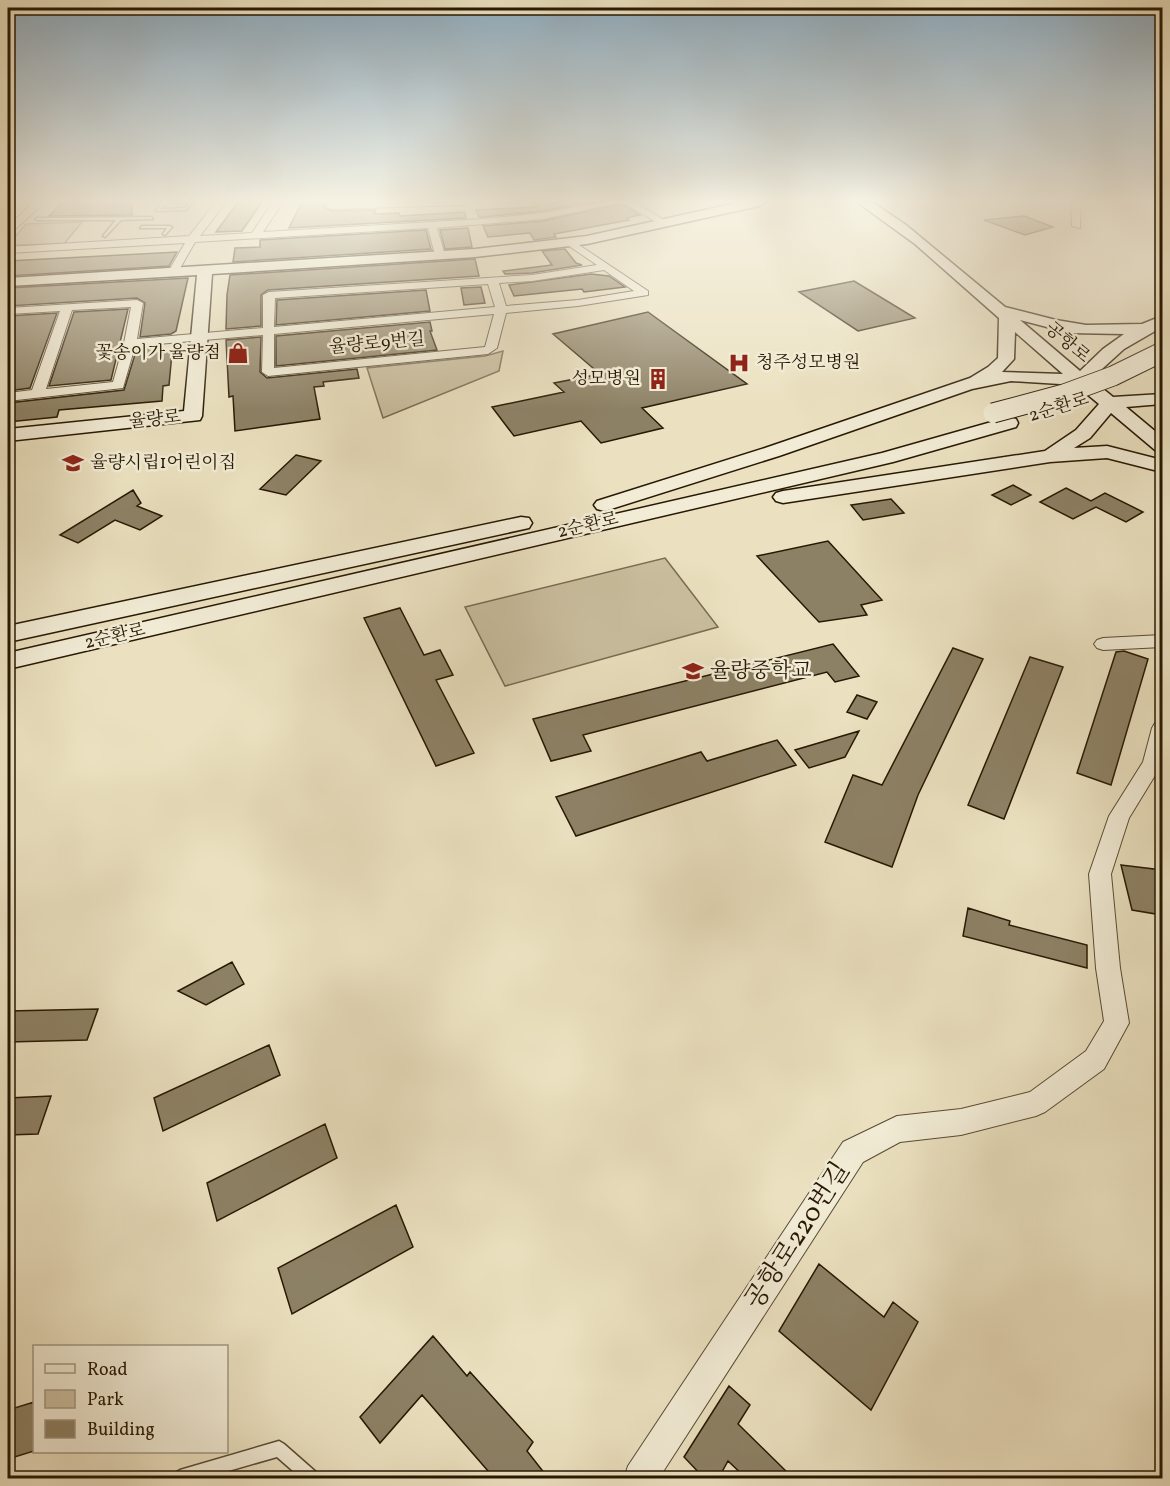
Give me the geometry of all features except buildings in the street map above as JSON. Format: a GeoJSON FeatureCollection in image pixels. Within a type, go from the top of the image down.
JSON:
{"type":"FeatureCollection","features":[{"type":"Feature","properties":{"kind":"street"},"geometry":{"type":"LineString","coordinates":[[8,282],[183,271]]}},
{"type":"Feature","properties":{"kind":"street","name":"율량로"},"geometry":{"type":"LineString","coordinates":[[8,435],[193,416],[205,271]]}},
{"type":"Feature","properties":{"kind":"street"},"geometry":{"type":"LineString","coordinates":[[269,331],[269,295],[493,281],[570,271]]}},
{"type":"Feature","properties":{"kind":"street","name":"율량로9번길"},"geometry":{"type":"LineString","coordinates":[[130,343],[578,303],[644,293],[612,271]]}},
{"type":"Feature","properties":{"kind":"street","name":"공항로"},"geometry":{"type":"LineString","coordinates":[[954,271],[1162,446]]}},
{"type":"Feature","properties":{"kind":"street"},"geometry":{"type":"LineString","coordinates":[[493,281],[501,309]]}},
{"type":"Feature","properties":{"kind":"street"},"geometry":{"type":"LineString","coordinates":[[8,311],[137,303],[130,343],[118,385],[8,397]]}},
{"type":"Feature","properties":{"kind":"street"},"geometry":{"type":"LineString","coordinates":[[38,393],[67,307]]}},
{"type":"Feature","properties":{"kind":"street","name":"율량로9번길"},"geometry":{"type":"LineString","coordinates":[[269,331],[268,372],[488,350],[491,348],[501,309]]}},
{"type":"Feature","properties":{"kind":"street"},"geometry":{"type":"LineString","coordinates":[[604,504],[772,452],[968,384],[994,371],[1006,359],[1003,313],[1078,330],[1106,332],[1155,324]]}},
{"type":"Feature","properties":{"kind":"street"},"geometry":{"type":"LineString","coordinates":[[968,384],[1011,376],[1081,380],[1104,354],[1155,324]]}},
{"type":"Feature","properties":{"kind":"street","name":"2순환로"},"geometry":{"type":"LineString","coordinates":[[8,661],[886,458],[1113,376],[1162,352]]}},
{"type":"Feature","properties":{"kind":"street","name":"2순환로"},"geometry":{"type":"LineString","coordinates":[[8,634],[1001,418],[1142,382]]}},
{"type":"Feature","properties":{"kind":"street"},"geometry":{"type":"LineString","coordinates":[[1050,456],[1083,434],[1110,403],[1162,399]]}},
{"type":"Feature","properties":{"kind":"street"},"geometry":{"type":"LineString","coordinates":[[657,511],[816,493],[1050,456],[1107,452],[1162,466]]}},
{"type":"Feature","properties":{"kind":"street"},"geometry":{"type":"LineString","coordinates":[[1103,644],[1162,641]]}},
{"type":"Feature","properties":{"kind":"street","name":"공항로220번길"},"geometry":{"type":"LineString","coordinates":[[641,1478],[853,1152],[897,1129],[961,1122],[1036,1103],[1095,1060],[1117,1023],[1108,968],[1100,874],[1119,816],[1154,763],[1162,728]]}},
{"type":"Feature","properties":{"kind":"lane"},"geometry":{"type":"LineString","coordinates":[[180,1479],[279,1449],[312,1479]]}},
{"type":"Feature","properties":{"kind":"green space"},"geometry":{"type":"Polygon","coordinates":[[[503,351],[499,371],[383,418],[367,368],[485,356],[503,351]]]}},
{"type":"Feature","properties":{"kind":"green space"},"geometry":{"type":"Polygon","coordinates":[[[665,558],[718,627],[505,686],[465,607],[665,558]]]}},
{"type":"Feature","properties":{"kind":"place","name":"꽃송이가 율량점"},"geometry":{"type":"Point","coordinates":[238,353]}},
{"type":"Feature","properties":{"kind":"place","name":"청주성모병원"},"geometry":{"type":"Point","coordinates":[739,363]}},
{"type":"Feature","properties":{"kind":"place","name":"성모병원"},"geometry":{"type":"Point","coordinates":[658,379]}},
{"type":"Feature","properties":{"kind":"place","name":"율량시립1어린이집"},"geometry":{"type":"Point","coordinates":[73,463]}},
{"type":"Feature","properties":{"kind":"place","name":"율량중학교"},"geometry":{"type":"Point","coordinates":[693,671]}}]}
